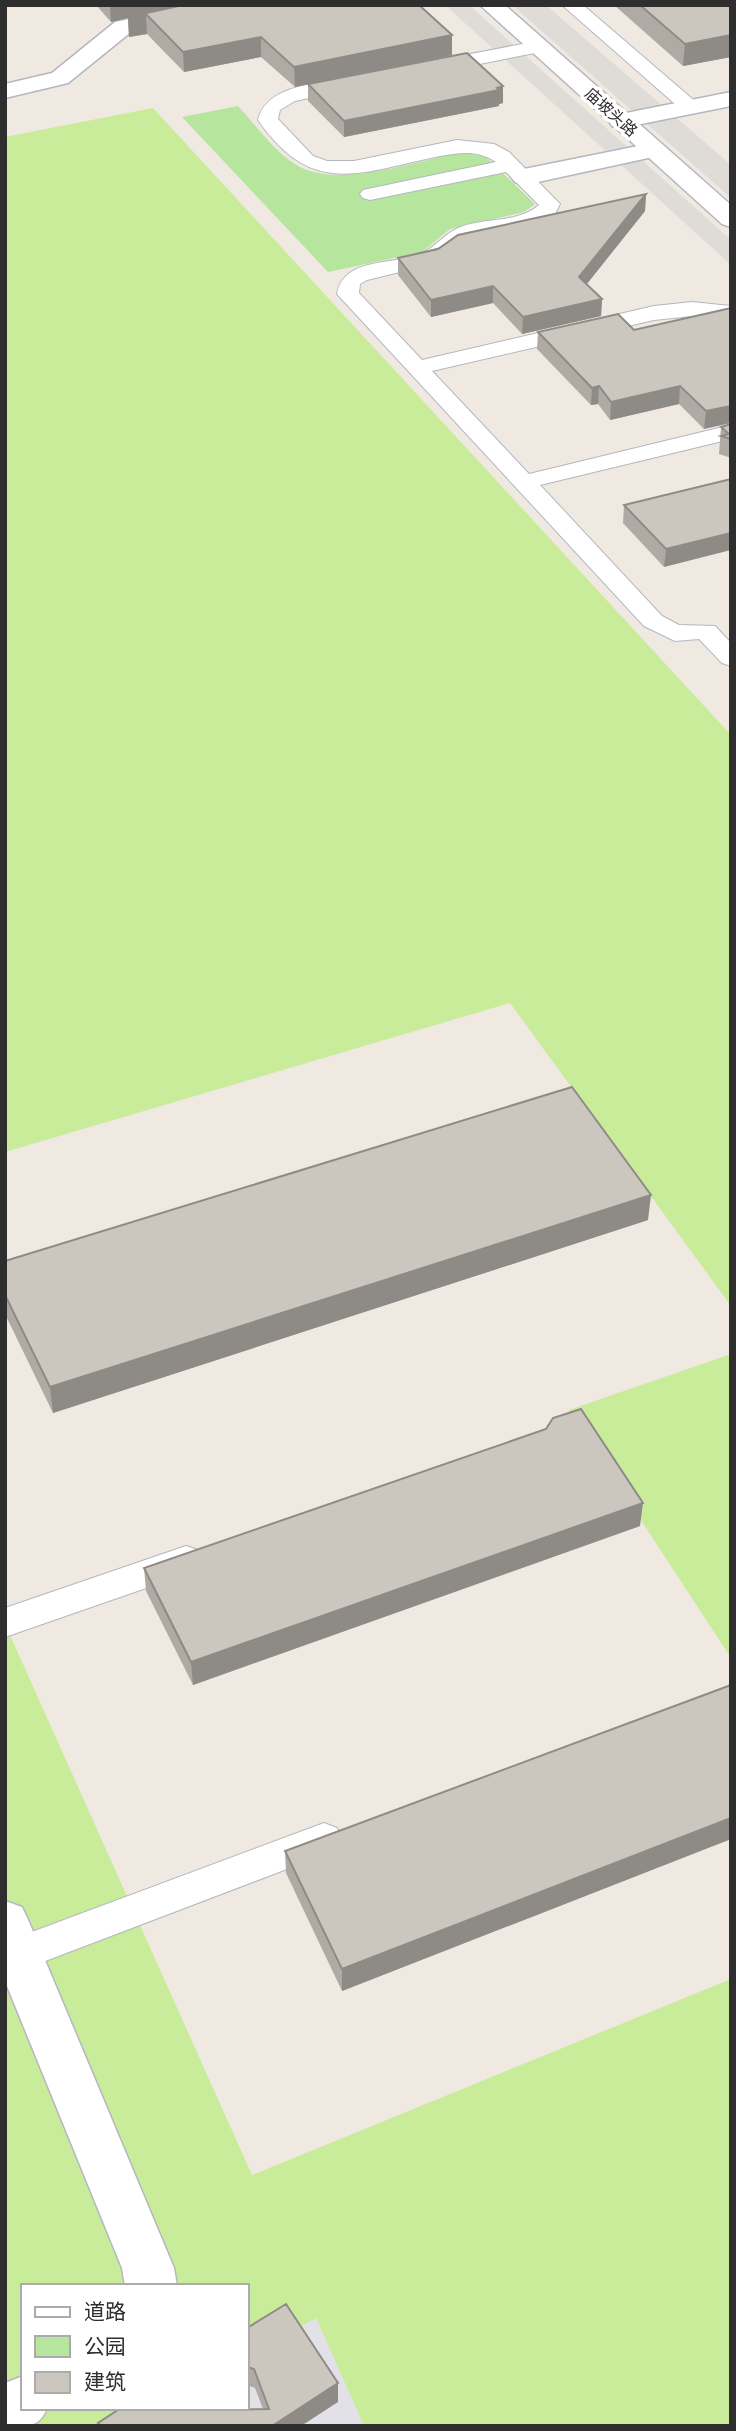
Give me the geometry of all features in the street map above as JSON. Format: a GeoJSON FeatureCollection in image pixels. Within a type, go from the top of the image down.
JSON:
{"type":"FeatureCollection","features":[{"type":"Feature","properties":{"kind":"street"},"geometry":{"type":"LineString","coordinates":[[5,91],[51,81],[67,74],[110,35],[131,24],[231,5]]}},
{"type":"Feature","properties":{"kind":"street","name":"庙坡头路"},"geometry":{"type":"LineString","coordinates":[[491,5],[731,219]]}},
{"type":"Feature","properties":{"kind":"street"},"geometry":{"type":"LineString","coordinates":[[621,121],[731,99]]}},
{"type":"Feature","properties":{"kind":"street"},"geometry":{"type":"LineString","coordinates":[[518,171],[653,150]]}},
{"type":"Feature","properties":{"kind":"street"},"geometry":{"type":"LineString","coordinates":[[12,1938],[148,2268],[151,2284]]}},
{"type":"Feature","properties":{"kind":"street"},"geometry":{"type":"LineString","coordinates":[[5,2412],[21,2403]]}},
{"type":"Feature","properties":{"kind":"lane"},"geometry":{"type":"LineString","coordinates":[[571,5],[690,107]]}},
{"type":"Feature","properties":{"kind":"lane"},"geometry":{"type":"LineString","coordinates":[[419,71],[538,47]]}},
{"type":"Feature","properties":{"kind":"lane"},"geometry":{"type":"LineString","coordinates":[[365,81],[282,99],[271,107],[268,120],[306,160],[324,167],[354,167],[464,145],[493,150],[550,204],[542,215],[465,233],[429,258],[365,272],[350,282],[348,290],[351,298],[653,621],[676,633],[706,631],[731,625]]}},
{"type":"Feature","properties":{"kind":"lane"},"geometry":{"type":"LineString","coordinates":[[370,194],[518,171]]}},
{"type":"Feature","properties":{"kind":"lane"},"geometry":{"type":"LineString","coordinates":[[416,368],[654,313],[692,309],[731,313]]}},
{"type":"Feature","properties":{"kind":"lane"},"geometry":{"type":"LineString","coordinates":[[524,482],[731,432]]}},
{"type":"Feature","properties":{"kind":"lane"},"geometry":{"type":"LineString","coordinates":[[706,631],[731,658]]}},
{"type":"Feature","properties":{"kind":"lane"},"geometry":{"type":"LineString","coordinates":[[5,1623],[216,1550]]}},
{"type":"Feature","properties":{"kind":"lane"},"geometry":{"type":"LineString","coordinates":[[12,1938],[355,1827]]}},
{"type":"Feature","properties":{"kind":"shaded area"},"geometry":{"type":"Polygon","coordinates":[[[445,5],[469,5],[731,240],[731,265],[445,5]]]}},
{"type":"Feature","properties":{"kind":"shaded area"},"geometry":{"type":"Polygon","coordinates":[[[512,5],[546,5],[731,165],[731,198],[512,5]]]}},
{"type":"Feature","properties":{"kind":"shaded area"},"geometry":{"type":"Polygon","coordinates":[[[316,2318],[364,2426],[119,2426],[147,2410],[248,2410],[248,2355],[316,2318]]]}},
{"type":"Feature","properties":{"kind":"green space"},"geometry":{"type":"Polygon","coordinates":[[[238,106],[291,162],[317,173],[336,175],[379,171],[461,152],[486,157],[535,204],[524,212],[450,229],[422,252],[328,272],[182,117],[238,106]]]}},
{"type":"Feature","properties":{"kind":"green space"},"geometry":{"type":"Polygon","coordinates":[[[153,108],[731,735],[731,1306],[510,1003],[5,1152],[5,137],[153,108]]]}},
{"type":"Feature","properties":{"kind":"green space"},"geometry":{"type":"Polygon","coordinates":[[[731,1354],[731,1658],[569,1410],[731,1354]]]}},
{"type":"Feature","properties":{"kind":"green space"},"geometry":{"type":"Polygon","coordinates":[[[5,1624],[252,2175],[731,1979],[731,2426],[364,2426],[316,2318],[248,2355],[248,2284],[21,2284],[21,2410],[149,2410],[121,2426],[5,2426],[5,1624]]]}},
{"type":"Feature","properties":{"kind":"building"},"geometry":{"type":"Polygon","coordinates":[[[183,5],[419,5],[452,35],[294,67],[261,37],[183,52],[146,14],[128,17],[183,5]]]}},
{"type":"Feature","properties":{"kind":"building"},"geometry":{"type":"Polygon","coordinates":[[[640,5],[731,5],[731,35],[685,44],[640,5]]]}},
{"type":"Feature","properties":{"kind":"building"},"geometry":{"type":"Polygon","coordinates":[[[467,53],[503,86],[497,88],[499,90],[344,121],[308,84],[467,53]]]}},
{"type":"Feature","properties":{"kind":"building"},"geometry":{"type":"Polygon","coordinates":[[[646,194],[579,277],[602,299],[523,317],[493,286],[431,300],[398,258],[438,249],[458,235],[646,194]]]}},
{"type":"Feature","properties":{"kind":"building"},"geometry":{"type":"Polygon","coordinates":[[[731,308],[731,406],[706,411],[680,386],[611,402],[599,386],[592,388],[538,332],[618,314],[634,330],[731,308]]]}},
{"type":"Feature","properties":{"kind":"building"},"geometry":{"type":"Polygon","coordinates":[[[731,424],[731,439],[721,436],[729,434],[721,427],[731,424]]]}},
{"type":"Feature","properties":{"kind":"building"},"geometry":{"type":"Polygon","coordinates":[[[731,479],[731,533],[666,549],[624,505],[731,479]]]}},
{"type":"Feature","properties":{"kind":"building"},"geometry":{"type":"Polygon","coordinates":[[[572,1087],[651,1195],[50,1387],[5,1295],[5,1261],[572,1087]]]}},
{"type":"Feature","properties":{"kind":"building"},"geometry":{"type":"Polygon","coordinates":[[[581,1409],[643,1503],[191,1662],[144,1568],[546,1429],[553,1418],[581,1409]]]}},
{"type":"Feature","properties":{"kind":"building"},"geometry":{"type":"Polygon","coordinates":[[[731,1685],[731,1818],[342,1969],[285,1851],[731,1685]]]}},
{"type":"Feature","properties":{"kind":"building"},"geometry":{"type":"Polygon","coordinates":[[[286,2304],[338,2383],[272,2426],[99,2426],[98,2423],[118,2410],[269,2409],[254,2369],[248,2367],[248,2327],[286,2304]]]}}]}
